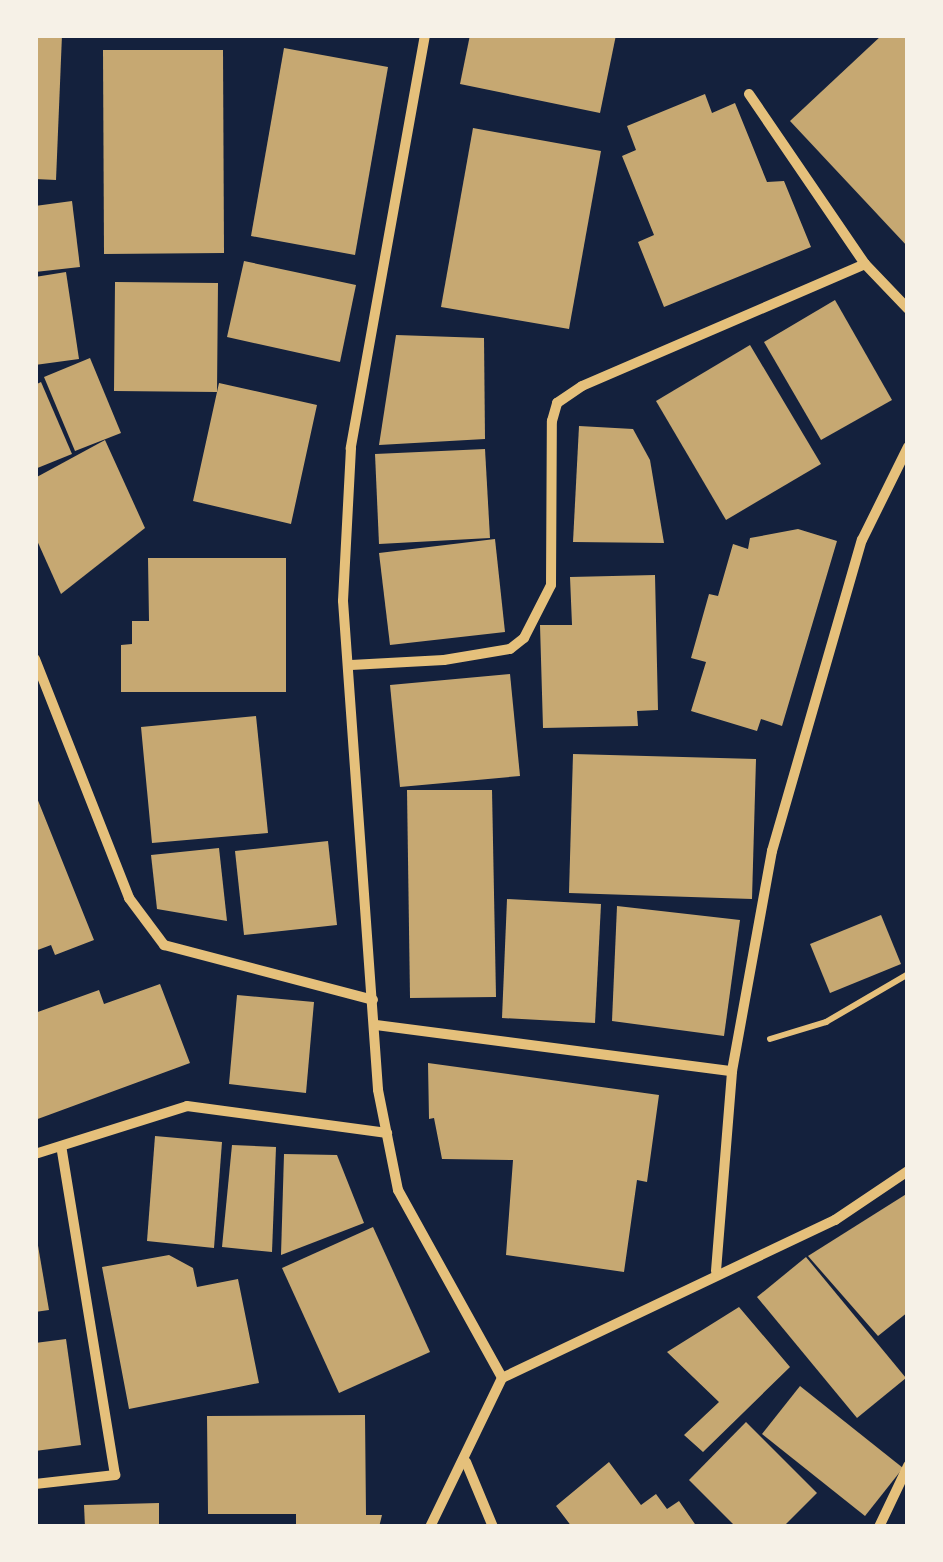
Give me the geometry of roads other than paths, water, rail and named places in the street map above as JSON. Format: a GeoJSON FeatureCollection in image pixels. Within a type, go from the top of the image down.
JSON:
{"type":"FeatureCollection","features":[{"type":"Feature","properties":{"kind":"street"},"geometry":{"type":"LineString","coordinates":[[424,35],[351,448],[343,602],[351,664],[373,1000],[387,1133],[398,1190],[502,1378]]}},
{"type":"Feature","properties":{"kind":"street"},"geometry":{"type":"LineString","coordinates":[[749,94],[864,264],[908,308]]}},
{"type":"Feature","properties":{"kind":"street"},"geometry":{"type":"LineString","coordinates":[[351,664],[510,650],[536,621],[551,585],[557,403],[582,386],[864,264]]}},
{"type":"Feature","properties":{"kind":"street"},"geometry":{"type":"LineString","coordinates":[[716,1271],[732,1071],[772,851],[812,696],[862,540],[908,447]]}},
{"type":"Feature","properties":{"kind":"street"},"geometry":{"type":"LineString","coordinates":[[35,659],[129,898],[164,945],[373,1000]]}},
{"type":"Feature","properties":{"kind":"street"},"geometry":{"type":"LineString","coordinates":[[376,1026],[732,1071]]}},
{"type":"Feature","properties":{"kind":"street"},"geometry":{"type":"LineString","coordinates":[[35,1154],[186,1106],[387,1133]]}},
{"type":"Feature","properties":{"kind":"street"},"geometry":{"type":"LineString","coordinates":[[35,1484],[114,1475],[61,1146]]}},
{"type":"Feature","properties":{"kind":"street"},"geometry":{"type":"LineString","coordinates":[[430,1527],[466,1462],[502,1378],[716,1271],[835,1220],[908,1171]]}},
{"type":"Feature","properties":{"kind":"street"},"geometry":{"type":"LineString","coordinates":[[466,1462],[492,1527]]}},
{"type":"Feature","properties":{"kind":"street"},"geometry":{"type":"LineString","coordinates":[[879,1527],[908,1466]]}}]}
